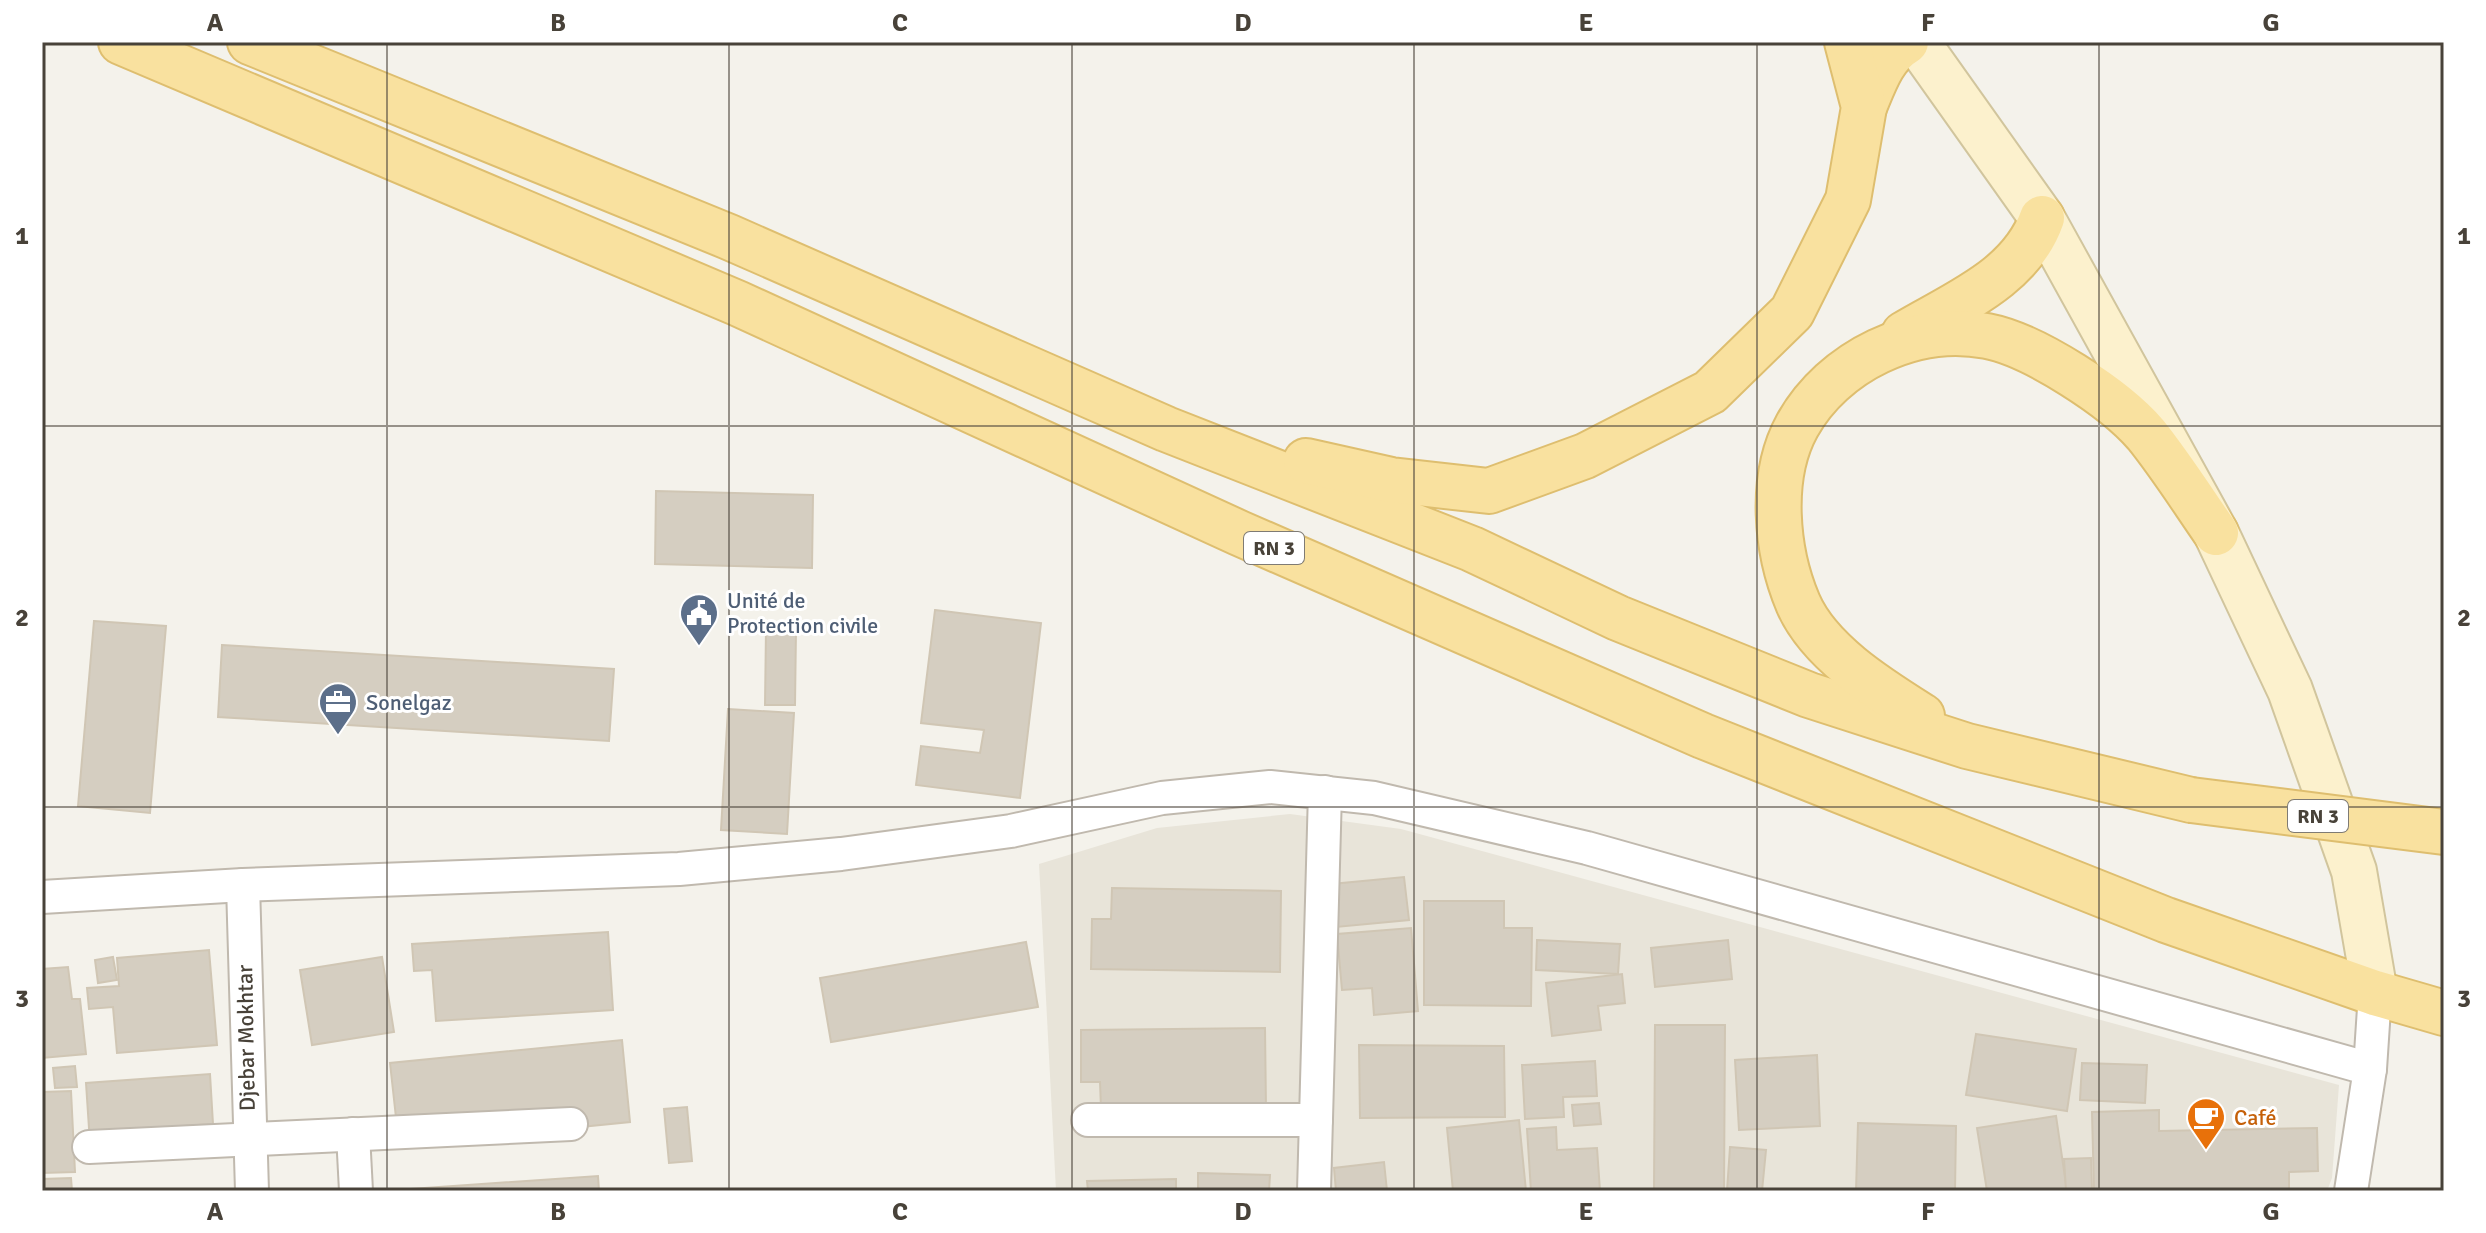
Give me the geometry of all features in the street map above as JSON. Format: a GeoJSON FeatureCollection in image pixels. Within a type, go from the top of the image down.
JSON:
{"type":"FeatureCollection","features":[{"type":"Feature","properties":{"kind":"main road","name":"RN 3"},"geometry":{"type":"LineString","coordinates":[[121,42],[737,303],[1239,533],[1703,736],[2166,920],[2375,993],[2444,1013]]}},
{"type":"Feature","properties":{"kind":"main road","name":"RN 3"},"geometry":{"type":"LineString","coordinates":[[250,42],[729,237],[1166,429],[1472,549],[1618,618],[1809,695],[1967,746],[2191,800],[2444,832]]}},
{"type":"Feature","properties":{"kind":"main road"},"geometry":{"type":"LineString","coordinates":[[1847,42],[1864,107]]}},
{"type":"Feature","properties":{"kind":"main road"},"geometry":{"type":"LineString","coordinates":[[1166,429],[1391,480],[1489,491],[1585,456],[1710,392],[1792,312],[1848,200],[1864,107],[1883,64],[1906,42]]}},
{"type":"Feature","properties":{"kind":"main road"},"geometry":{"type":"LineString","coordinates":[[1917,42],[2042,218],[2216,533],[2290,690],[2354,871],[2375,993]]}},
{"type":"Feature","properties":{"kind":"main road"},"geometry":{"type":"LineString","coordinates":[[1967,746],[1877,687],[1832,651],[1798,605],[1781,542],[1780,482],[1796,428],[1823,391],[1874,352],[2012,268],[2033,243],[2042,218]]}},
{"type":"Feature","properties":{"kind":"main road"},"geometry":{"type":"LineString","coordinates":[[1874,352],[1930,333],[1988,336],[2039,356],[2104,398],[2144,432],[2216,533]]}},
{"type":"Feature","properties":{"kind":"street"},"geometry":{"type":"LineString","coordinates":[[42,897],[243,885],[679,869],[841,854],[1011,831],[1162,798],[1270,787],[1374,798],[1587,848],[2370,1069]]}},
{"type":"Feature","properties":{"kind":"street"},"geometry":{"type":"LineString","coordinates":[[1314,1191],[1325,792]]}},
{"type":"Feature","properties":{"kind":"street","name":"Djebar Mokhtar"},"geometry":{"type":"LineString","coordinates":[[243,885],[252,1191]]}},
{"type":"Feature","properties":{"kind":"street"},"geometry":{"type":"LineString","coordinates":[[2351,1191],[2370,1069],[2375,993]]}},
{"type":"Feature","properties":{"kind":"street"},"geometry":{"type":"LineString","coordinates":[[1088,1120],[1316,1120]]}},
{"type":"Feature","properties":{"kind":"street"},"geometry":{"type":"LineString","coordinates":[[89,1147],[571,1124]]}},
{"type":"Feature","properties":{"kind":"street"},"geometry":{"type":"LineString","coordinates":[[353,1134],[356,1191]]}},
{"type":"Feature","properties":{"kind":"shaded area"},"geometry":{"type":"Polygon","coordinates":[[[1290,814],[1401,829],[2339,1085],[2332,1178],[2327,1191],[1056,1191],[1039,864],[1157,828],[1290,814]]]}},
{"type":"Feature","properties":{"kind":"building"},"geometry":{"type":"Polygon","coordinates":[[[656,491],[813,495],[812,568],[655,564],[656,491]]]}},
{"type":"Feature","properties":{"kind":"building"},"geometry":{"type":"Polygon","coordinates":[[[935,610],[1041,623],[1020,798],[916,785],[921,746],[980,753],[984,730],[921,723],[935,610]]]}},
{"type":"Feature","properties":{"kind":"building"},"geometry":{"type":"Polygon","coordinates":[[[94,621],[166,626],[150,813],[78,806],[94,621]]]}},
{"type":"Feature","properties":{"kind":"building"},"geometry":{"type":"Polygon","coordinates":[[[766,629],[796,629],[795,705],[765,705],[766,629]]]}},
{"type":"Feature","properties":{"kind":"building"},"geometry":{"type":"Polygon","coordinates":[[[222,645],[614,669],[609,741],[218,717],[222,645]]]}},
{"type":"Feature","properties":{"kind":"building"},"geometry":{"type":"Polygon","coordinates":[[[728,709],[794,713],[787,834],[721,830],[728,709]]]}},
{"type":"Feature","properties":{"kind":"building"},"geometry":{"type":"Polygon","coordinates":[[[1404,877],[1409,920],[1336,927],[1332,884],[1404,877]]]}},
{"type":"Feature","properties":{"kind":"building"},"geometry":{"type":"Polygon","coordinates":[[[1112,888],[1281,891],[1280,972],[1091,969],[1092,919],[1111,919],[1112,888]]]}},
{"type":"Feature","properties":{"kind":"building"},"geometry":{"type":"Polygon","coordinates":[[[1424,901],[1504,901],[1504,928],[1532,928],[1531,1006],[1424,1005],[1424,901]]]}},
{"type":"Feature","properties":{"kind":"building"},"geometry":{"type":"Polygon","coordinates":[[[1411,928],[1418,1011],[1374,1015],[1372,988],[1342,990],[1337,934],[1411,928]]]}},
{"type":"Feature","properties":{"kind":"building"},"geometry":{"type":"Polygon","coordinates":[[[608,932],[613,1010],[436,1021],[432,970],[414,971],[412,944],[608,932]]]}},
{"type":"Feature","properties":{"kind":"building"},"geometry":{"type":"Polygon","coordinates":[[[1537,940],[1620,944],[1618,974],[1536,970],[1537,940]]]}},
{"type":"Feature","properties":{"kind":"building"},"geometry":{"type":"Polygon","coordinates":[[[1728,940],[1732,979],[1655,987],[1651,948],[1728,940]]]}},
{"type":"Feature","properties":{"kind":"building"},"geometry":{"type":"Polygon","coordinates":[[[1026,942],[1038,1007],[831,1042],[820,978],[1026,942]]]}},
{"type":"Feature","properties":{"kind":"building"},"geometry":{"type":"Polygon","coordinates":[[[209,950],[217,1045],[117,1053],[113,1007],[89,1009],[87,988],[119,986],[117,958],[209,950]]]}},
{"type":"Feature","properties":{"kind":"building"},"geometry":{"type":"Polygon","coordinates":[[[113,957],[117,980],[98,983],[95,960],[113,957]]]}},
{"type":"Feature","properties":{"kind":"building"},"geometry":{"type":"Polygon","coordinates":[[[382,957],[394,1032],[312,1045],[300,970],[382,957]]]}},
{"type":"Feature","properties":{"kind":"building"},"geometry":{"type":"Polygon","coordinates":[[[68,967],[72,999],[80,999],[86,1054],[42,1058],[42,969],[68,967]]]}},
{"type":"Feature","properties":{"kind":"building"},"geometry":{"type":"Polygon","coordinates":[[[1622,974],[1625,1003],[1598,1006],[1601,1030],[1552,1036],[1546,983],[1622,974]]]}},
{"type":"Feature","properties":{"kind":"building"},"geometry":{"type":"Polygon","coordinates":[[[1655,1025],[1725,1025],[1724,1191],[1654,1191],[1655,1025]]]}},
{"type":"Feature","properties":{"kind":"building"},"geometry":{"type":"Polygon","coordinates":[[[1265,1028],[1266,1110],[1101,1108],[1100,1082],[1081,1082],[1081,1030],[1265,1028]]]}},
{"type":"Feature","properties":{"kind":"building"},"geometry":{"type":"Polygon","coordinates":[[[1976,1034],[2076,1049],[2067,1111],[1966,1095],[1976,1034]]]}},
{"type":"Feature","properties":{"kind":"building"},"geometry":{"type":"Polygon","coordinates":[[[622,1040],[630,1122],[399,1145],[390,1063],[622,1040]]]}},
{"type":"Feature","properties":{"kind":"building"},"geometry":{"type":"Polygon","coordinates":[[[1359,1045],[1504,1046],[1505,1117],[1360,1118],[1359,1045]]]}},
{"type":"Feature","properties":{"kind":"building"},"geometry":{"type":"Polygon","coordinates":[[[1817,1055],[1820,1126],[1739,1130],[1735,1060],[1817,1055]]]}},
{"type":"Feature","properties":{"kind":"building"},"geometry":{"type":"Polygon","coordinates":[[[1595,1061],[1597,1096],[1563,1097],[1564,1117],[1525,1119],[1522,1065],[1595,1061]]]}},
{"type":"Feature","properties":{"kind":"building"},"geometry":{"type":"Polygon","coordinates":[[[2082,1063],[2147,1065],[2145,1103],[2080,1100],[2082,1063]]]}},
{"type":"Feature","properties":{"kind":"building"},"geometry":{"type":"Polygon","coordinates":[[[75,1066],[77,1087],[55,1088],[53,1068],[75,1066]]]}},
{"type":"Feature","properties":{"kind":"building"},"geometry":{"type":"Polygon","coordinates":[[[210,1074],[213,1124],[183,1126],[185,1155],[90,1143],[86,1083],[210,1074]]]}},
{"type":"Feature","properties":{"kind":"building"},"geometry":{"type":"Polygon","coordinates":[[[71,1091],[75,1172],[42,1173],[42,1092],[71,1091]]]}},
{"type":"Feature","properties":{"kind":"building"},"geometry":{"type":"Polygon","coordinates":[[[1599,1103],[1601,1124],[1574,1126],[1572,1105],[1599,1103]]]}},
{"type":"Feature","properties":{"kind":"building"},"geometry":{"type":"Polygon","coordinates":[[[687,1107],[692,1161],[669,1163],[664,1109],[687,1107]]]}},
{"type":"Feature","properties":{"kind":"building","name":"Café"},"geometry":{"type":"Polygon","coordinates":[[[2159,1110],[2159,1131],[2317,1128],[2318,1171],[2289,1172],[2289,1191],[2094,1191],[2092,1112],[2159,1110]]]}},
{"type":"Feature","properties":{"kind":"building"},"geometry":{"type":"Polygon","coordinates":[[[2056,1116],[2067,1191],[1987,1191],[1977,1128],[2056,1116]]]}},
{"type":"Feature","properties":{"kind":"building"},"geometry":{"type":"Polygon","coordinates":[[[1519,1120],[1526,1191],[1453,1191],[1447,1128],[1519,1120]]]}},
{"type":"Feature","properties":{"kind":"building"},"geometry":{"type":"Polygon","coordinates":[[[1858,1123],[1956,1126],[1955,1191],[1856,1191],[1858,1123]]]}},
{"type":"Feature","properties":{"kind":"building"},"geometry":{"type":"Polygon","coordinates":[[[1556,1127],[1557,1150],[1597,1148],[1600,1191],[1531,1191],[1527,1129],[1556,1127]]]}},
{"type":"Feature","properties":{"kind":"building"},"geometry":{"type":"Polygon","coordinates":[[[1730,1147],[1766,1150],[1762,1191],[1727,1191],[1730,1147]]]}},
{"type":"Feature","properties":{"kind":"building"},"geometry":{"type":"Polygon","coordinates":[[[2091,1158],[2092,1189],[2066,1190],[2064,1159],[2091,1158]]]}},
{"type":"Feature","properties":{"kind":"building"},"geometry":{"type":"Polygon","coordinates":[[[1384,1162],[1387,1191],[1336,1191],[1334,1168],[1384,1162]]]}},
{"type":"Feature","properties":{"kind":"building"},"geometry":{"type":"Polygon","coordinates":[[[1198,1173],[1270,1175],[1269,1191],[1198,1191],[1198,1173]]]}},
{"type":"Feature","properties":{"kind":"building"},"geometry":{"type":"Polygon","coordinates":[[[598,1176],[599,1191],[382,1191],[598,1176]]]}},
{"type":"Feature","properties":{"kind":"building"},"geometry":{"type":"Polygon","coordinates":[[[71,1178],[72,1191],[42,1191],[42,1179],[71,1178]]]}},
{"type":"Feature","properties":{"kind":"building"},"geometry":{"type":"Polygon","coordinates":[[[1176,1179],[1176,1191],[1088,1191],[1087,1181],[1176,1179]]]}},
{"type":"Feature","properties":{"kind":"place","name":"Unité de Protection civile"},"geometry":{"type":"Point","coordinates":[699,647]}},
{"type":"Feature","properties":{"kind":"place","name":"Sonelgaz"},"geometry":{"type":"Point","coordinates":[338,736]}},
{"type":"Feature","properties":{"kind":"place","name":"Café"},"geometry":{"type":"Point","coordinates":[2206,1151]}}]}
